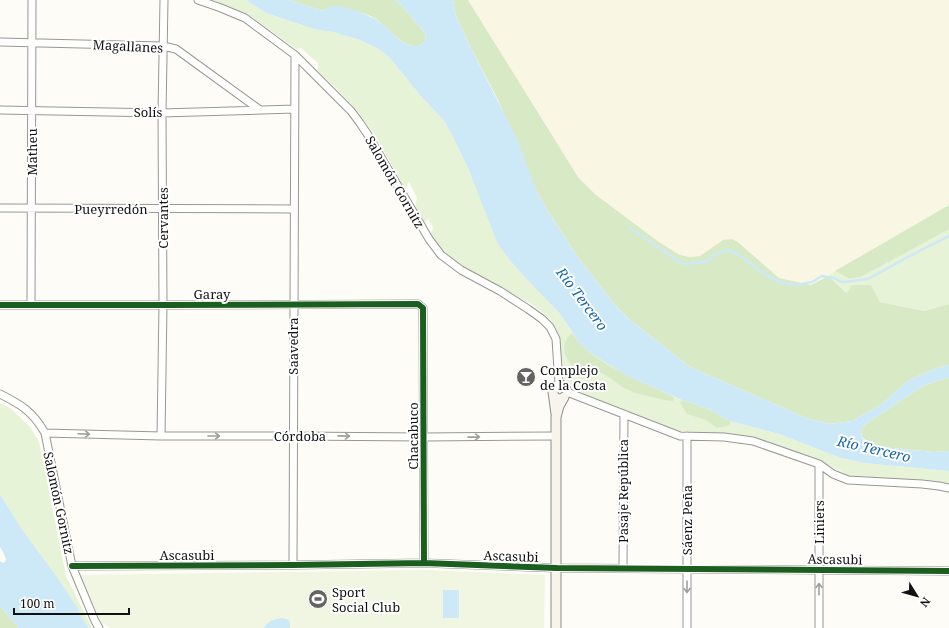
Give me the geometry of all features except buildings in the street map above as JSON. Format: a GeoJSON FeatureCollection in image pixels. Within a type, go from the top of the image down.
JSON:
{"type":"FeatureCollection","features":[{"type":"Feature","properties":{"kind":"main road"},"geometry":{"type":"LineString","coordinates":[[553,392],[556,417],[556,628]]}},
{"type":"Feature","properties":{"kind":"main road"},"geometry":{"type":"LineString","coordinates":[[556,417],[559,406],[566,394]]}},
{"type":"Feature","properties":{"kind":"street","name":"Matheu"},"geometry":{"type":"LineString","coordinates":[[31,305],[32,0]]}},
{"type":"Feature","properties":{"kind":"street","name":"Cervantes"},"geometry":{"type":"LineString","coordinates":[[161,436],[163,305],[162,113],[164,0]]}},
{"type":"Feature","properties":{"kind":"street","name":"Salomón Gornitz"},"geometry":{"type":"LineString","coordinates":[[198,0],[244,18],[295,55],[347,107],[360,123],[429,239],[441,255],[455,266],[500,291],[528,309],[550,327],[556,339],[559,384]]}},
{"type":"Feature","properties":{"kind":"street","name":"Magallanes"},"geometry":{"type":"LineString","coordinates":[[0,42],[163,46],[176,49],[260,110]]}},
{"type":"Feature","properties":{"kind":"street","name":"Saavedra"},"geometry":{"type":"LineString","coordinates":[[293,566],[295,55]]}},
{"type":"Feature","properties":{"kind":"street","name":"Solís"},"geometry":{"type":"LineString","coordinates":[[0,110],[162,113],[295,109]]}},
{"type":"Feature","properties":{"kind":"street","name":"Pueyrredón"},"geometry":{"type":"LineString","coordinates":[[0,208],[294,209]]}},
{"type":"Feature","properties":{"kind":"street","name":"Garay"},"geometry":{"type":"LineString","coordinates":[[1,304],[418,304],[424,308]]}},
{"type":"Feature","properties":{"kind":"street","name":"Chacabuco"},"geometry":{"type":"LineString","coordinates":[[424,308],[424,563]]}},
{"type":"Feature","properties":{"kind":"street"},"geometry":{"type":"LineString","coordinates":[[559,384],[565,385],[567,388],[566,394],[562,398],[558,398],[553,392],[555,386],[559,384]]}},
{"type":"Feature","properties":{"kind":"street","name":"Salomón Gornitz"},"geometry":{"type":"LineString","coordinates":[[0,394],[26,409],[38,420],[45,433],[72,566],[99,628]]}},
{"type":"Feature","properties":{"kind":"street"},"geometry":{"type":"LineString","coordinates":[[566,394],[624,414],[680,436],[724,437],[753,441],[819,464],[833,474],[848,480],[922,484],[949,488]]}},
{"type":"Feature","properties":{"kind":"street","name":"Pasaje República"},"geometry":{"type":"LineString","coordinates":[[623,568],[624,414]]}},
{"type":"Feature","properties":{"kind":"street","name":"Córdoba"},"geometry":{"type":"LineString","coordinates":[[45,433],[161,436],[556,436]]}},
{"type":"Feature","properties":{"kind":"street","name":"Sáenz Peña"},"geometry":{"type":"LineString","coordinates":[[687,436],[687,628]]}},
{"type":"Feature","properties":{"kind":"street","name":"Liniers"},"geometry":{"type":"LineString","coordinates":[[819,464],[819,628]]}},
{"type":"Feature","properties":{"kind":"street","name":"Ascasubi"},"geometry":{"type":"LineString","coordinates":[[72,566],[293,566],[424,563],[557,568],[949,571]]}},
{"type":"Feature","properties":{"kind":"shaded area"},"geometry":{"type":"Polygon","coordinates":[[[468,0],[949,0],[949,205],[811,285],[779,278],[739,242],[723,240],[700,256],[690,257],[680,255],[659,242],[595,194],[578,177],[468,0]]]}},
{"type":"Feature","properties":{"kind":"green space"},"geometry":{"type":"Polygon","coordinates":[[[213,0],[246,0],[266,13],[314,29],[333,32],[360,40],[377,48],[389,57],[420,95],[445,122],[468,168],[499,244],[508,258],[560,314],[572,333],[626,375],[682,400],[708,409],[730,421],[779,434],[841,458],[864,463],[949,471],[949,484],[935,481],[849,476],[820,460],[765,440],[731,434],[679,431],[584,394],[565,379],[561,373],[559,357],[560,336],[554,324],[533,305],[462,266],[445,252],[431,234],[433,227],[428,218],[425,224],[415,207],[417,198],[409,182],[405,189],[370,128],[359,113],[318,71],[318,63],[301,48],[296,49],[252,17],[213,0]]]}},
{"type":"Feature","properties":{"kind":"green space"},"geometry":{"type":"Polygon","coordinates":[[[289,0],[395,0],[425,33],[425,40],[417,46],[410,45],[400,40],[377,20],[367,14],[350,10],[330,8],[323,11],[289,0]]]}},
{"type":"Feature","properties":{"kind":"green space"},"geometry":{"type":"Polygon","coordinates":[[[453,0],[468,0],[578,177],[595,194],[659,242],[680,255],[690,257],[700,256],[723,240],[732,239],[738,242],[779,278],[811,285],[828,276],[847,293],[852,285],[871,285],[880,302],[924,311],[949,304],[949,365],[937,368],[906,382],[882,404],[852,421],[830,424],[806,418],[689,366],[629,319],[615,305],[579,259],[546,208],[537,192],[498,100],[456,16],[453,0]]]}},
{"type":"Feature","properties":{"kind":"green space"},"geometry":{"type":"Polygon","coordinates":[[[949,205],[949,230],[861,277],[850,279],[835,271],[949,205]]]}},
{"type":"Feature","properties":{"kind":"green space"},"geometry":{"type":"Polygon","coordinates":[[[949,230],[949,304],[924,311],[880,302],[871,285],[848,293],[828,276],[835,271],[850,279],[861,277],[949,230]]]}},
{"type":"Feature","properties":{"kind":"green space"},"geometry":{"type":"Polygon","coordinates":[[[572,333],[581,345],[601,361],[672,396],[674,398],[673,401],[635,393],[622,387],[598,371],[582,375],[569,362],[564,349],[565,342],[572,333]]]}},
{"type":"Feature","properties":{"kind":"green space"},"geometry":{"type":"Polygon","coordinates":[[[949,378],[949,451],[934,452],[880,447],[869,443],[862,437],[861,430],[867,423],[925,385],[949,378]]]}},
{"type":"Feature","properties":{"kind":"green space"},"geometry":{"type":"Polygon","coordinates":[[[682,400],[708,409],[730,421],[730,424],[717,428],[706,420],[687,414],[680,403],[682,400]]]}},
{"type":"Feature","properties":{"kind":"green space"},"geometry":{"type":"Polygon","coordinates":[[[0,403],[10,408],[30,427],[39,442],[66,576],[92,628],[89,628],[83,620],[77,607],[60,581],[21,528],[0,494],[0,403]]]}},
{"type":"Feature","properties":{"kind":"green space","name":"Sport Social Club"},"geometry":{"type":"Polygon","coordinates":[[[425,570],[545,575],[544,628],[110,628],[102,623],[80,575],[425,570]]]}},
{"type":"Feature","properties":{"kind":"green space"},"geometry":{"type":"Polygon","coordinates":[[[0,606],[19,628],[0,628],[0,606]]]}},
{"type":"Feature","properties":{"kind":"water","name":"Río Tercero"},"geometry":{"type":"Polygon","coordinates":[[[246,0],[289,0],[323,11],[333,6],[340,6],[377,20],[400,40],[407,44],[417,46],[425,40],[425,33],[395,0],[453,0],[456,16],[518,141],[537,192],[579,259],[615,305],[629,319],[689,366],[806,418],[830,424],[852,421],[882,404],[906,382],[937,368],[949,365],[949,378],[925,385],[867,423],[861,430],[862,438],[869,443],[880,447],[934,452],[949,451],[949,471],[864,463],[841,458],[779,434],[730,421],[708,409],[682,400],[626,375],[589,352],[580,344],[560,314],[521,273],[498,244],[468,168],[445,122],[420,95],[389,57],[377,48],[360,40],[333,32],[314,29],[266,13],[246,0]]]}},
{"type":"Feature","properties":{"kind":"water"},"geometry":{"type":"Polygon","coordinates":[[[0,494],[21,528],[60,581],[89,628],[19,628],[0,606],[0,561],[3,563],[6,559],[0,547],[0,494]]]}},
{"type":"Feature","properties":{"kind":"water"},"geometry":{"type":"Polygon","coordinates":[[[443,590],[459,590],[459,618],[443,618],[443,590]]]}},
{"type":"Feature","properties":{"kind":"water"},"geometry":{"type":"Polygon","coordinates":[[[282,618],[289,620],[290,628],[264,628],[272,621],[282,618]]]}},
{"type":"Feature","properties":{"kind":"waterway"},"geometry":{"type":"LineString","coordinates":[[630,228],[683,264],[708,261],[715,254],[728,250],[739,255],[769,277],[782,283],[797,285],[812,282],[822,276],[834,278],[842,282],[868,279],[949,236]]}},
{"type":"Feature","properties":{"kind":"cycle path"},"geometry":{"type":"LineString","coordinates":[[0,305],[418,304],[423,308],[424,563]]}},
{"type":"Feature","properties":{"kind":"cycle path"},"geometry":{"type":"LineString","coordinates":[[72,566],[424,563],[557,568],[949,571]]}},
{"type":"Feature","properties":{"kind":"place","name":"Complejo de la Costa"},"geometry":{"type":"Point","coordinates":[526,377]}},
{"type":"Feature","properties":{"kind":"place","name":"Sport Social Club"},"geometry":{"type":"Point","coordinates":[318,599]}}]}
